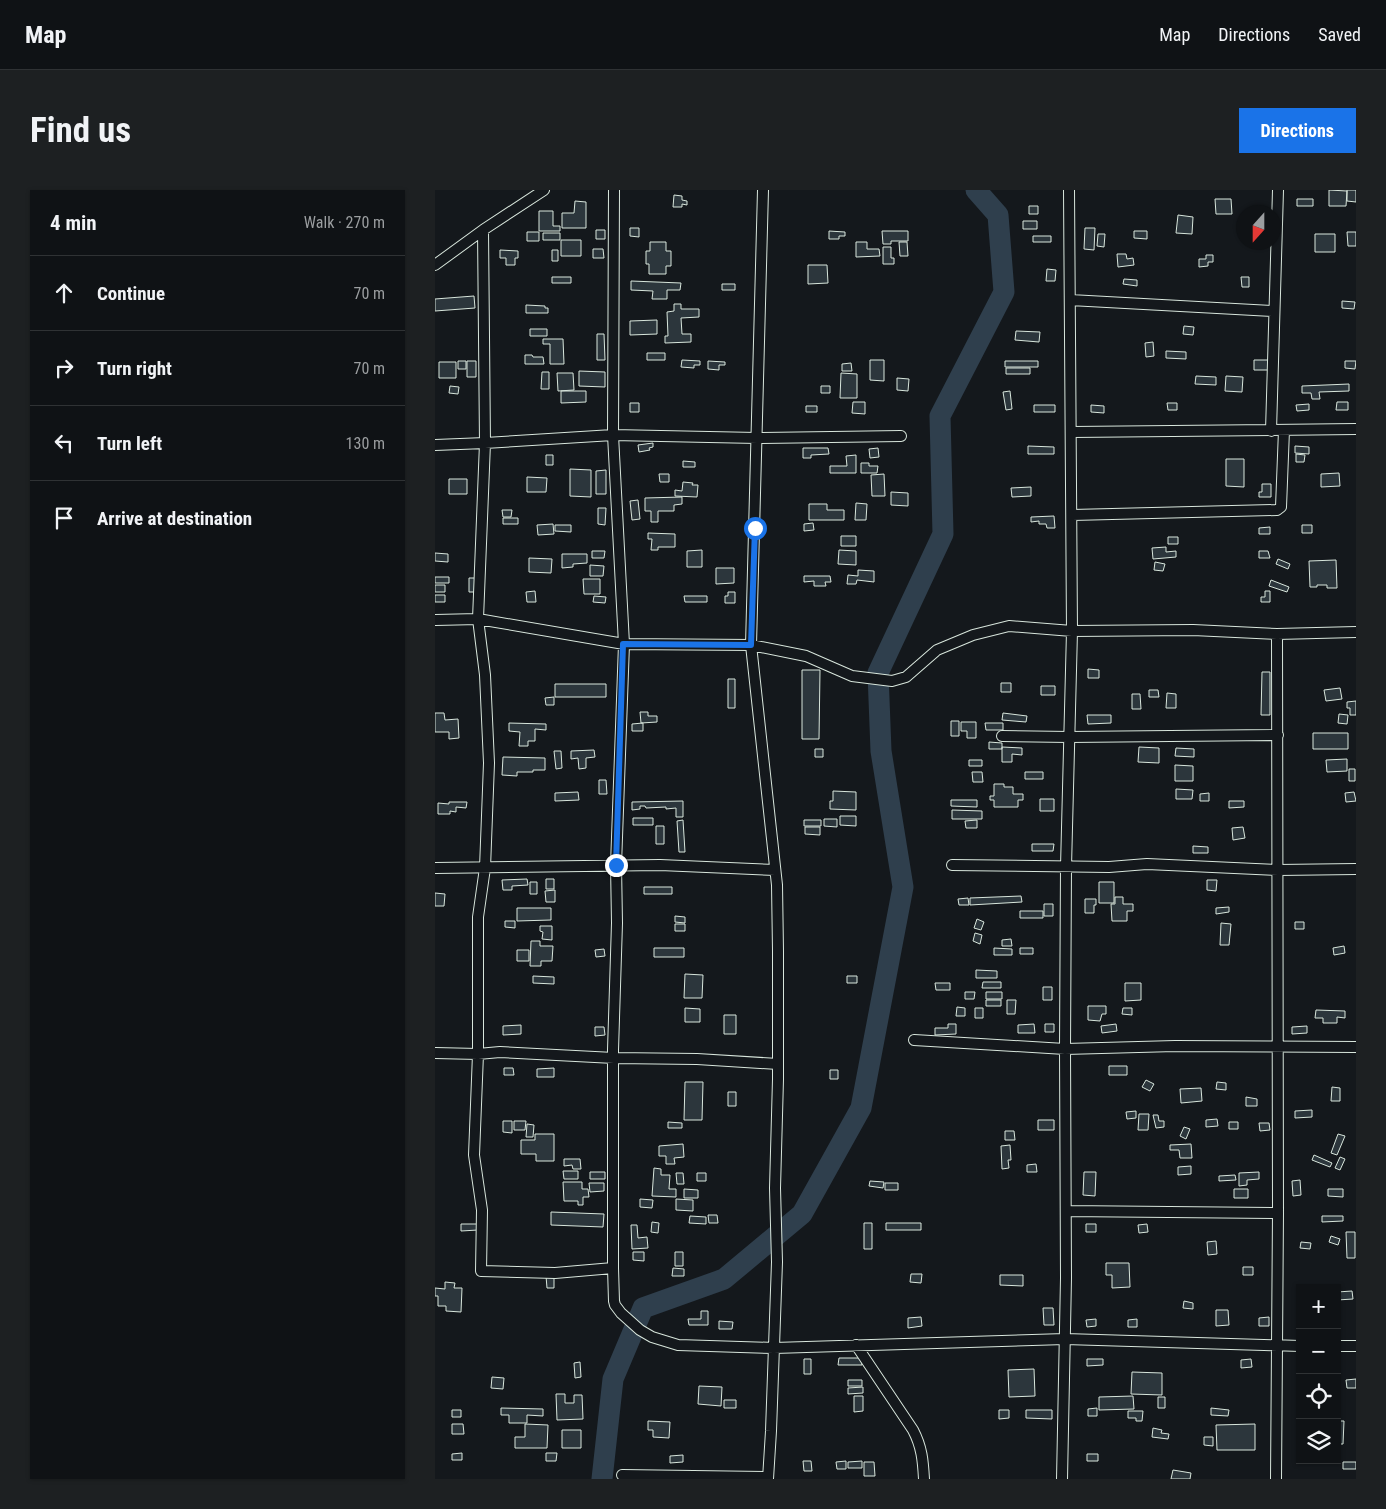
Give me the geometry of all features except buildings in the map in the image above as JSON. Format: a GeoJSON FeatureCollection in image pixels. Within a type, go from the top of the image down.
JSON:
{"type":"FeatureCollection","features":[{"type":"Feature","properties":{"kind":"street"},"geometry":{"type":"LineString","coordinates":[[435,265],[483,230],[544,190]]}},
{"type":"Feature","properties":{"kind":"street"},"geometry":{"type":"LineString","coordinates":[[614,190],[613,435],[623,644],[616,865],[617,923],[613,1058],[613,1268],[615,1305],[631,1322],[652,1337],[678,1345],[774,1348],[1065,1339],[1296,1346]]}},
{"type":"Feature","properties":{"kind":"street"},"geometry":{"type":"LineString","coordinates":[[622,1476],[768,1478],[777,1262],[775,1188],[779,951],[775,870],[751,645],[763,190]]}},
{"type":"Feature","properties":{"kind":"street"},"geometry":{"type":"LineString","coordinates":[[1062,1479],[1066,1211],[1066,866],[1072,631],[1069,190]]}},
{"type":"Feature","properties":{"kind":"street"},"geometry":{"type":"LineString","coordinates":[[1271,431],[1278,190]]}},
{"type":"Feature","properties":{"kind":"street"},"geometry":{"type":"LineString","coordinates":[[483,230],[485,444],[478,619],[485,675],[489,764],[485,868],[478,917],[477,1054],[473,1154],[482,1210],[481,1271],[555,1273],[613,1268]]}},
{"type":"Feature","properties":{"kind":"street"},"geometry":{"type":"LineString","coordinates":[[1070,300],[1273,311]]}},
{"type":"Feature","properties":{"kind":"street"},"geometry":{"type":"LineString","coordinates":[[1072,515],[1277,510],[1281,507],[1284,430]]}},
{"type":"Feature","properties":{"kind":"street"},"geometry":{"type":"LineString","coordinates":[[1072,432],[1356,430]]}},
{"type":"Feature","properties":{"kind":"street"},"geometry":{"type":"LineString","coordinates":[[435,445],[485,444],[613,435],[757,438],[901,436]]}},
{"type":"Feature","properties":{"kind":"street"},"geometry":{"type":"LineString","coordinates":[[435,620],[478,619],[623,644],[751,645],[805,656],[852,676],[892,681],[906,677],[937,650],[973,635],[1009,626],[1072,631],[1193,630],[1277,634],[1356,632]]}},
{"type":"Feature","properties":{"kind":"street"},"geometry":{"type":"LineString","coordinates":[[1276,1479],[1278,1214],[1277,634]]}},
{"type":"Feature","properties":{"kind":"street"},"geometry":{"type":"LineString","coordinates":[[1002,736],[1278,735]]}},
{"type":"Feature","properties":{"kind":"street"},"geometry":{"type":"LineString","coordinates":[[952,865],[1109,867],[1147,864],[1278,870],[1356,869]]}},
{"type":"Feature","properties":{"kind":"street"},"geometry":{"type":"LineString","coordinates":[[435,868],[660,865],[775,870]]}},
{"type":"Feature","properties":{"kind":"street"},"geometry":{"type":"LineString","coordinates":[[914,1040],[1065,1049],[1175,1046],[1356,1046]]}},
{"type":"Feature","properties":{"kind":"street"},"geometry":{"type":"LineString","coordinates":[[435,1053],[477,1054],[500,1052],[613,1058],[697,1059],[778,1064]]}},
{"type":"Feature","properties":{"kind":"street"},"geometry":{"type":"LineString","coordinates":[[1066,1211],[1278,1214]]}},
{"type":"Feature","properties":{"kind":"street"},"geometry":{"type":"LineString","coordinates":[[856,1345],[917,1436],[923,1456],[924,1479]]}},
{"type":"Feature","properties":{"kind":"street"},"geometry":{"type":"LineString","coordinates":[[1341,1346],[1356,1346]]}},
{"type":"Feature","properties":{"kind":"waterway"},"geometry":{"type":"LineString","coordinates":[[602,1479],[613,1379],[643,1308],[724,1279],[802,1214],[861,1108],[903,887],[881,751],[878,673],[943,534],[940,416],[1004,292],[998,215],[976,190]]}},
{"type":"Feature","properties":{"kind":"route"},"geometry":{"type":"LineString","coordinates":[[616,865],[623,644],[751,645],[755,528]]}}]}
